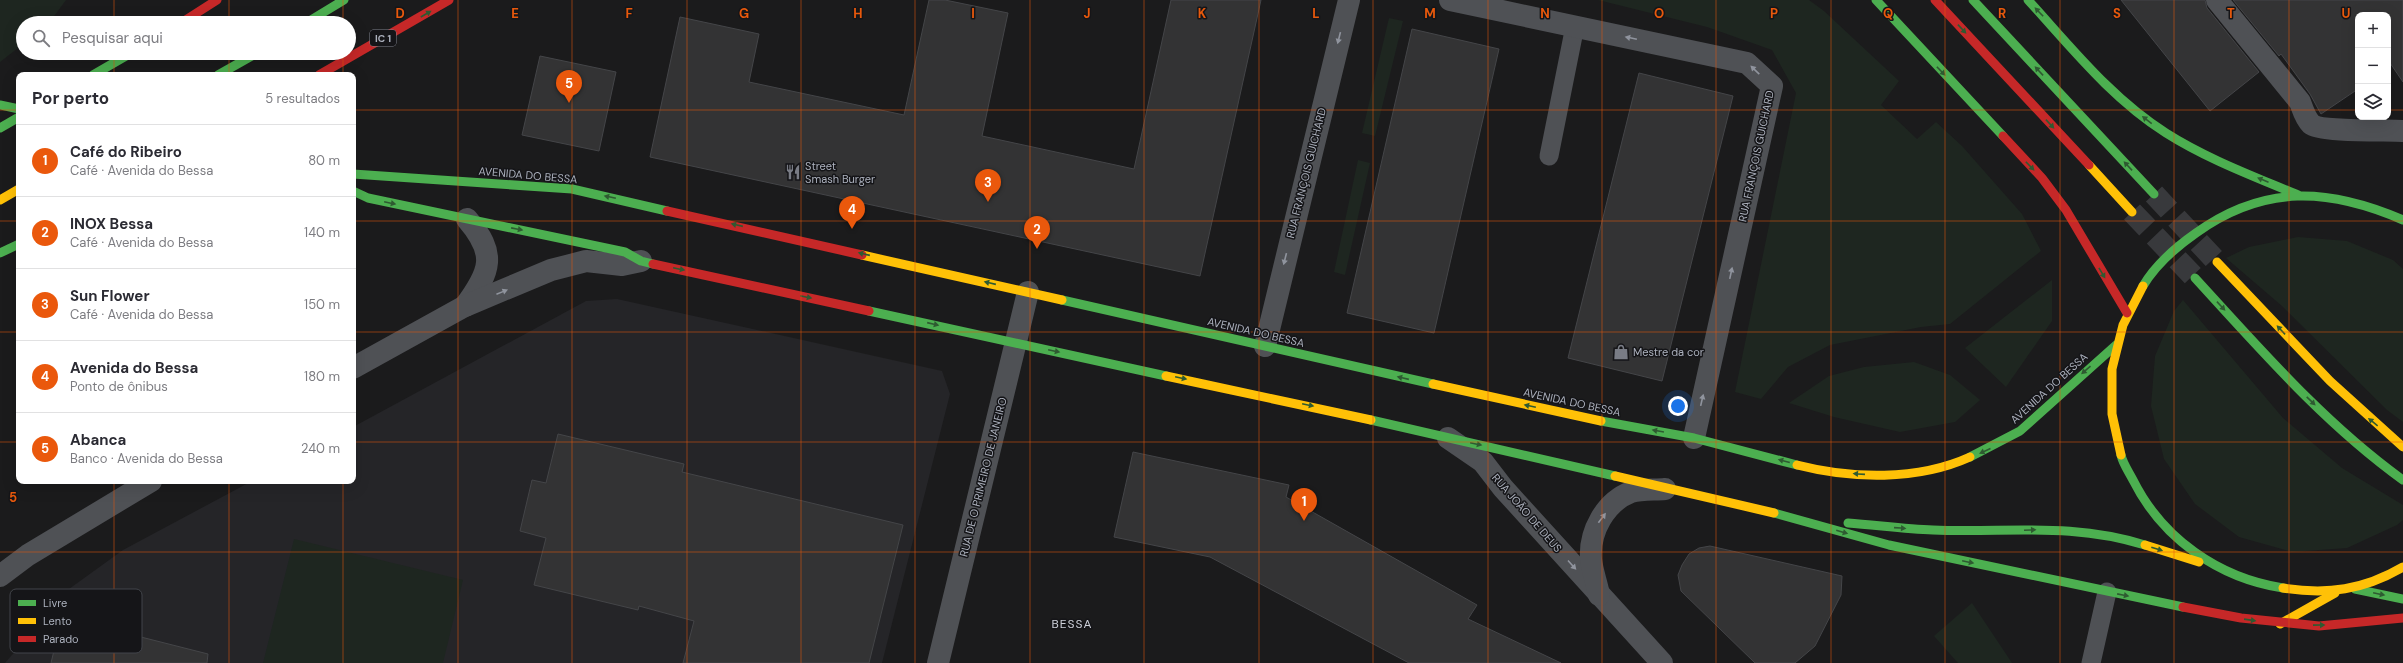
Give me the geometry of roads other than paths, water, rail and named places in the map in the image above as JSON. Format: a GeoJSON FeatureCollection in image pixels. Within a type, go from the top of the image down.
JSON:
{"type":"FeatureCollection","features":[{"type":"Feature","properties":{"kind":"main road"},"geometry":{"type":"LineString","coordinates":[[192,16],[217,0]]}},
{"type":"Feature","properties":{"kind":"main road"},"geometry":{"type":"LineString","coordinates":[[318,16],[344,0]]}},
{"type":"Feature","properties":{"kind":"main road","name":"IC 1"},"geometry":{"type":"LineString","coordinates":[[356,54],[449,0]]}},
{"type":"Feature","properties":{"kind":"main road"},"geometry":{"type":"LineString","coordinates":[[1876,0],[1914,43],[2042,178],[2066,210],[2127,313]]}},
{"type":"Feature","properties":{"kind":"main road"},"geometry":{"type":"LineString","coordinates":[[1935,0],[2132,212]]}},
{"type":"Feature","properties":{"kind":"main road"},"geometry":{"type":"LineString","coordinates":[[1972,0],[2154,194]]}},
{"type":"Feature","properties":{"kind":"main road"},"geometry":{"type":"LineString","coordinates":[[2028,0],[2096,75],[2148,121],[2195,150],[2298,195]]}},
{"type":"Feature","properties":{"kind":"main road"},"geometry":{"type":"LineString","coordinates":[[1871,10],[1914,43]]}},
{"type":"Feature","properties":{"kind":"main road"},"geometry":{"type":"LineString","coordinates":[[98,72],[119,60]]}},
{"type":"Feature","properties":{"kind":"main road"},"geometry":{"type":"LineString","coordinates":[[223,72],[245,60]]}},
{"type":"Feature","properties":{"kind":"main road","name":"IC 1"},"geometry":{"type":"LineString","coordinates":[[324,72],[345,60]]}},
{"type":"Feature","properties":{"kind":"main road"},"geometry":{"type":"LineString","coordinates":[[0,105],[16,108]]}},
{"type":"Feature","properties":{"kind":"main road"},"geometry":{"type":"LineString","coordinates":[[0,128],[16,119]]}},
{"type":"Feature","properties":{"kind":"main road","name":"AVENIDA DO BESSA"},"geometry":{"type":"LineString","coordinates":[[356,174],[572,189],[1578,417],[1694,438],[1822,471],[1873,475],[1928,471],[1976,455],[2020,431],[2116,345]]}},
{"type":"Feature","properties":{"kind":"main road"},"geometry":{"type":"LineString","coordinates":[[0,200],[16,191]]}},
{"type":"Feature","properties":{"kind":"main road"},"geometry":{"type":"LineString","coordinates":[[356,192],[368,198],[624,252],[641,261],[1567,463],[1667,489],[1778,514],[1889,545],[2107,592],[2280,624],[2319,626],[2403,618]]}},
{"type":"Feature","properties":{"kind":"main road"},"geometry":{"type":"LineString","coordinates":[[2403,220],[2372,206],[2358,202],[2336,197],[2298,195],[2262,200],[2229,212],[2196,230],[2168,253],[2145,281],[2127,313],[2116,345],[2110,383],[2112,421],[2122,459],[2138,494],[2162,525],[2190,550],[2248,582],[2283,588],[2335,593],[2355,590],[2392,574],[2403,567]]}},
{"type":"Feature","properties":{"kind":"main road"},"geometry":{"type":"LineString","coordinates":[[0,254],[16,246]]}},
{"type":"Feature","properties":{"kind":"main road"},"geometry":{"type":"LineString","coordinates":[[2217,262],[2328,380],[2365,416],[2403,447]]}},
{"type":"Feature","properties":{"kind":"main road"},"geometry":{"type":"LineString","coordinates":[[2195,278],[2320,409],[2353,441],[2403,480]]}},
{"type":"Feature","properties":{"kind":"main road"},"geometry":{"type":"LineString","coordinates":[[1778,514],[1893,528],[1933,530],[2060,528],[2100,534],[2138,543],[2224,570]]}},
{"type":"Feature","properties":{"kind":"main road"},"geometry":{"type":"LineString","coordinates":[[2355,590],[2403,599]]}},
{"type":"Feature","properties":{"kind":"main road"},"geometry":{"type":"LineString","coordinates":[[2280,624],[2335,593]]}},
{"type":"Feature","properties":{"kind":"street","name":"RUA FRANÇOIS GUICHARD"},"geometry":{"type":"LineString","coordinates":[[1265,346],[1349,0]]}},
{"type":"Feature","properties":{"kind":"street","name":"RUA FRANÇOIS GUICHARD"},"geometry":{"type":"LineString","coordinates":[[1450,0],[1747,62],[1772,86],[1694,438]]}},
{"type":"Feature","properties":{"kind":"street"},"geometry":{"type":"LineString","coordinates":[[2217,0],[2300,102],[2304,116],[2312,125],[2328,129],[2403,131]]}},
{"type":"Feature","properties":{"kind":"street"},"geometry":{"type":"LineString","coordinates":[[465,306],[483,282],[488,257],[482,237],[468,219]]}},
{"type":"Feature","properties":{"kind":"street"},"geometry":{"type":"LineString","coordinates":[[356,366],[465,306],[566,264],[586,261],[622,264],[641,261]]}},
{"type":"Feature","properties":{"kind":"street","name":"RUA DE O PRIMEIRO DE JANEIRO"},"geometry":{"type":"LineString","coordinates":[[938,663],[1028,292]]}},
{"type":"Feature","properties":{"kind":"street","name":"RUA JOÃO DE DEUS"},"geometry":{"type":"LineString","coordinates":[[1448,438],[1483,462],[1503,488],[1599,596],[1662,663]]}},
{"type":"Feature","properties":{"kind":"street"},"geometry":{"type":"LineString","coordinates":[[0,576],[28,555],[146,484]]}},
{"type":"Feature","properties":{"kind":"street"},"geometry":{"type":"LineString","coordinates":[[1599,596],[1591,558],[1592,540],[1598,522],[1614,503],[1632,492],[1667,489]]}},
{"type":"Feature","properties":{"kind":"lane"},"geometry":{"type":"LineString","coordinates":[[1548,156],[1575,26]]}},
{"type":"Feature","properties":{"kind":"lane"},"geometry":{"type":"LineString","coordinates":[[2091,663],[2107,592]]}},
{"type":"Feature","properties":{"kind":"tunnel"},"geometry":{"type":"LineString","coordinates":[[2154,194],[2217,262]]}},
{"type":"Feature","properties":{"kind":"tunnel"},"geometry":{"type":"LineString","coordinates":[[2132,212],[2195,278]]}},
{"type":"Feature","properties":{"kind":"place","name":"Abanca"},"geometry":{"type":"Point","coordinates":[569,103]}},
{"type":"Feature","properties":{"kind":"place","name":"Street Smash Burger"},"geometry":{"type":"Point","coordinates":[793,172]}},
{"type":"Feature","properties":{"kind":"place","name":"Sun Flower"},"geometry":{"type":"Point","coordinates":[988,202]}},
{"type":"Feature","properties":{"kind":"place","name":"Avenida do Bessa"},"geometry":{"type":"Point","coordinates":[852,229]}},
{"type":"Feature","properties":{"kind":"place","name":"INOX Bessa"},"geometry":{"type":"Point","coordinates":[1037,249]}},
{"type":"Feature","properties":{"kind":"place","name":"Mestre da cor"},"geometry":{"type":"Point","coordinates":[1621,352]}},
{"type":"Feature","properties":{"kind":"place","name":"Café do Ribeiro"},"geometry":{"type":"Point","coordinates":[1304,521]}},
{"type":"Feature","properties":{"kind":"district","name":"BESSA"},"geometry":{"type":"Point","coordinates":[1072,624]}}]}
